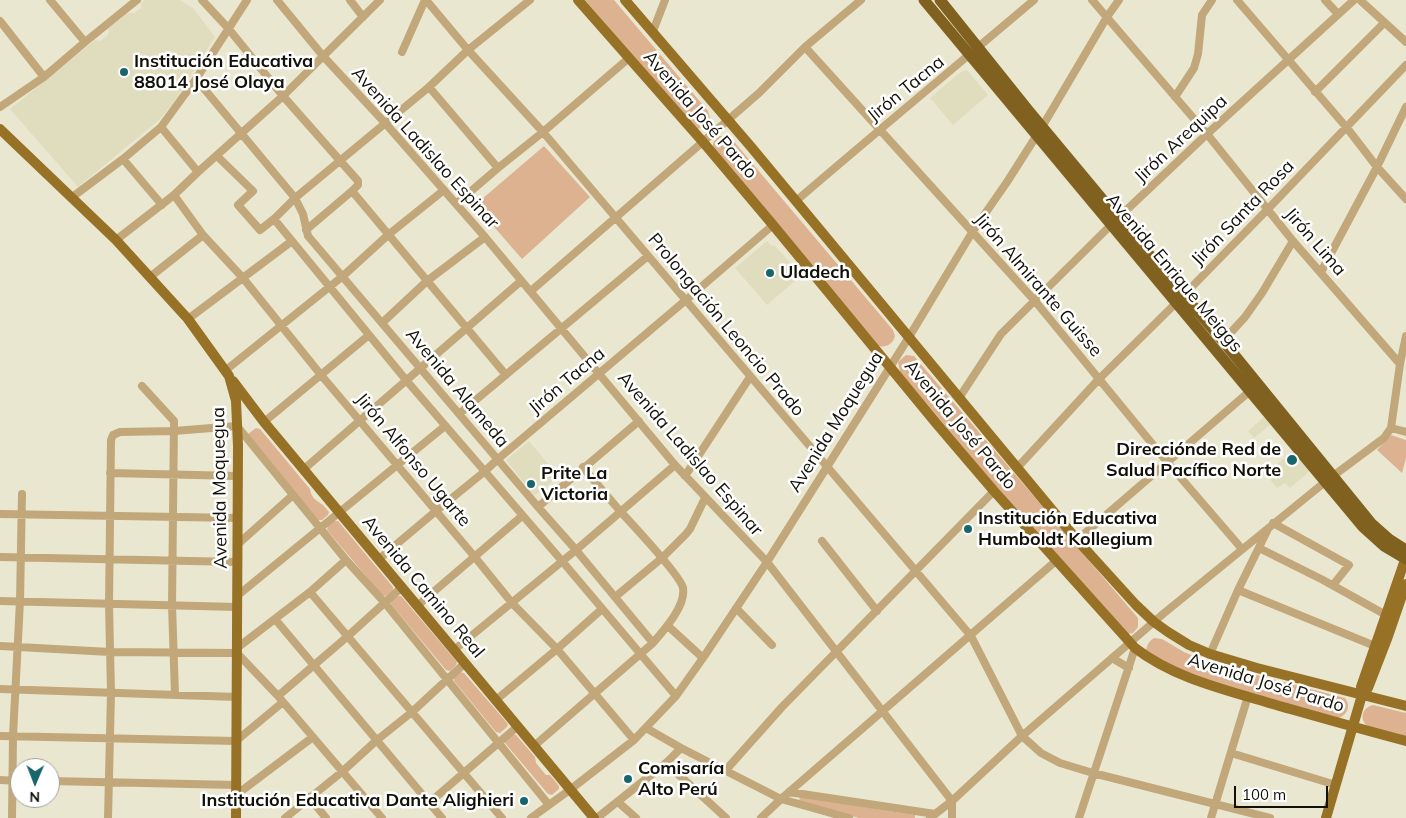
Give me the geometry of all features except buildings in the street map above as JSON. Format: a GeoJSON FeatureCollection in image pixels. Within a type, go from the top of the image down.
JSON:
{"type":"FeatureCollection","features":[{"type":"Feature","properties":{"kind":"highway","name":"Avenida Enrique Meiggs"},"geometry":{"type":"LineString","coordinates":[[924,0],[1005,82],[1039,131],[1114,222],[1181,299],[1223,341],[1329,479],[1363,527],[1384,546],[1406,558]]}},
{"type":"Feature","properties":{"kind":"highway","name":"Avenida Enrique Meiggs"},"geometry":{"type":"LineString","coordinates":[[940,0],[975,51]]}},
{"type":"Feature","properties":{"kind":"highway","name":"Avenida Enrique Meiggs"},"geometry":{"type":"LineString","coordinates":[[1181,299],[1250,391],[1329,479],[1371,522],[1389,539],[1406,550]]}},
{"type":"Feature","properties":{"kind":"main road","name":"Avenida José Pardo"},"geometry":{"type":"LineString","coordinates":[[578,0],[703,142],[994,492],[1132,645],[1152,661],[1201,682],[1406,741]]}},
{"type":"Feature","properties":{"kind":"main road","name":"Avenida José Pardo"},"geometry":{"type":"LineString","coordinates":[[625,0],[796,201],[1077,540],[1154,622],[1189,645],[1210,654],[1406,706]]}},
{"type":"Feature","properties":{"kind":"main road","name":"Avenida Moquegua"},"geometry":{"type":"LineString","coordinates":[[0,129],[116,240],[188,319],[227,373],[234,391],[236,401],[238,476],[236,818]]}},
{"type":"Feature","properties":{"kind":"main road","name":"Avenida Camino Real"},"geometry":{"type":"LineString","coordinates":[[227,373],[264,422],[596,818]]}},
{"type":"Feature","properties":{"kind":"main road"},"geometry":{"type":"LineString","coordinates":[[1362,695],[1361,687],[1406,558]]}},
{"type":"Feature","properties":{"kind":"main road"},"geometry":{"type":"LineString","coordinates":[[1326,818],[1362,695],[1368,688],[1406,584]]}},
{"type":"Feature","properties":{"kind":"street"},"geometry":{"type":"LineString","coordinates":[[50,0],[85,42]]}},
{"type":"Feature","properties":{"kind":"street"},"geometry":{"type":"LineString","coordinates":[[0,107],[44,77],[128,3],[137,0]]}},
{"type":"Feature","properties":{"kind":"street"},"geometry":{"type":"LineString","coordinates":[[72,198],[123,159],[161,126],[196,79],[247,0]]}},
{"type":"Feature","properties":{"kind":"street","name":"Avenida Ladislao Espinar"},"geometry":{"type":"LineString","coordinates":[[277,0],[323,56],[386,124],[531,291],[675,465],[767,562],[952,801]]}},
{"type":"Feature","properties":{"kind":"street"},"geometry":{"type":"LineString","coordinates":[[350,0],[363,17]]}},
{"type":"Feature","properties":{"kind":"street"},"geometry":{"type":"LineString","coordinates":[[116,240],[174,195],[283,96],[380,0]]}},
{"type":"Feature","properties":{"kind":"street"},"geometry":{"type":"LineString","coordinates":[[402,52],[426,0]]}},
{"type":"Feature","properties":{"kind":"street","name":"Prolongación Leoncio Prado"},"geometry":{"type":"LineString","coordinates":[[426,0],[468,50],[543,132],[971,636],[1022,736],[1041,753],[1060,763],[1270,818]]}},
{"type":"Feature","properties":{"kind":"street"},"geometry":{"type":"LineString","coordinates":[[217,156],[253,191],[238,205],[260,230],[295,198],[429,87],[468,50],[530,0]]}},
{"type":"Feature","properties":{"kind":"street"},"geometry":{"type":"LineString","coordinates":[[653,31],[665,0]]}},
{"type":"Feature","properties":{"kind":"street"},"geometry":{"type":"LineString","coordinates":[[531,291],[759,93],[805,47],[861,0]]}},
{"type":"Feature","properties":{"kind":"street","name":"Jirón Tacna"},"geometry":{"type":"LineString","coordinates":[[796,201],[1034,0]]}},
{"type":"Feature","properties":{"kind":"street","name":"Jirón Lima"},"geometry":{"type":"LineString","coordinates":[[1092,0],[1207,134],[1267,210],[1400,364]]}},
{"type":"Feature","properties":{"kind":"street","name":"Avenida Moquegua"},"geometry":{"type":"LineString","coordinates":[[531,818],[634,740],[676,696],[767,562],[909,337],[973,231],[1039,131],[1118,0]]}},
{"type":"Feature","properties":{"kind":"street"},"geometry":{"type":"LineString","coordinates":[[1175,96],[1194,68],[1198,54],[1202,15],[1212,0]]}},
{"type":"Feature","properties":{"kind":"street"},"geometry":{"type":"LineString","coordinates":[[1237,0],[1406,199]]}},
{"type":"Feature","properties":{"kind":"street"},"geometry":{"type":"LineString","coordinates":[[1325,0],[1338,14]]}},
{"type":"Feature","properties":{"kind":"street","name":"Jirón Arequipa"},"geometry":{"type":"LineString","coordinates":[[959,398],[1001,334],[1114,222],[1207,134],[1354,0]]}},
{"type":"Feature","properties":{"kind":"street"},"geometry":{"type":"LineString","coordinates":[[1360,0],[1406,42]]}},
{"type":"Feature","properties":{"kind":"street"},"geometry":{"type":"LineString","coordinates":[[202,1],[228,28],[283,96],[358,181],[358,185],[352,191],[306,230]]}},
{"type":"Feature","properties":{"kind":"street"},"geometry":{"type":"LineString","coordinates":[[0,21],[44,77]]}},
{"type":"Feature","properties":{"kind":"street"},"geometry":{"type":"LineString","coordinates":[[1315,92],[1384,22]]}},
{"type":"Feature","properties":{"kind":"street","name":"Jirón Almirante Guisse"},"geometry":{"type":"LineString","coordinates":[[805,47],[1035,301],[1098,380],[1242,549]]}},
{"type":"Feature","properties":{"kind":"street"},"geometry":{"type":"LineString","coordinates":[[456,204],[629,58]]}},
{"type":"Feature","properties":{"kind":"street","name":"Jirón Santa Rosa"},"geometry":{"type":"LineString","coordinates":[[1017,468],[1098,380],[1181,299],[1406,65]]}},
{"type":"Feature","properties":{"kind":"street","name":"Avenida Alameda"},"geometry":{"type":"LineString","coordinates":[[196,79],[295,198],[303,214],[308,236],[576,550],[653,644]]}},
{"type":"Feature","properties":{"kind":"street"},"geometry":{"type":"LineString","coordinates":[[429,87],[498,168]]}},
{"type":"Feature","properties":{"kind":"street"},"geometry":{"type":"LineString","coordinates":[[1321,272],[1377,167],[1406,107]]}},
{"type":"Feature","properties":{"kind":"street"},"geometry":{"type":"LineString","coordinates":[[161,126],[198,172]]}},
{"type":"Feature","properties":{"kind":"street"},"geometry":{"type":"LineString","coordinates":[[123,159],[162,205]]}},
{"type":"Feature","properties":{"kind":"street"},"geometry":{"type":"LineString","coordinates":[[227,373],[281,325],[343,276],[388,235],[444,190]]}},
{"type":"Feature","properties":{"kind":"street"},"geometry":{"type":"LineString","coordinates":[[352,191],[506,375]]}},
{"type":"Feature","properties":{"kind":"street","name":"Jirón Alfonso Ugarte"},"geometry":{"type":"LineString","coordinates":[[174,195],[203,235],[243,278],[321,375],[512,603],[557,649],[634,740]]}},
{"type":"Feature","properties":{"kind":"street","name":"Avenida Alameda"},"geometry":{"type":"LineString","coordinates":[[274,219],[406,380],[676,696]]}},
{"type":"Feature","properties":{"kind":"street","name":"Jirón Tacna"},"geometry":{"type":"LineString","coordinates":[[379,560],[773,225]]}},
{"type":"Feature","properties":{"kind":"street"},"geometry":{"type":"LineString","coordinates":[[150,277],[203,235]]}},
{"type":"Feature","properties":{"kind":"street"},"geometry":{"type":"LineString","coordinates":[[382,322],[427,281],[484,237]]}},
{"type":"Feature","properties":{"kind":"street"},"geometry":{"type":"LineString","coordinates":[[1223,341],[1245,317],[1262,293],[1293,240]]}},
{"type":"Feature","properties":{"kind":"street"},"geometry":{"type":"LineString","coordinates":[[188,319],[292,241]]}},
{"type":"Feature","properties":{"kind":"street"},"geometry":{"type":"LineString","coordinates":[[459,414],[648,256]]}},
{"type":"Feature","properties":{"kind":"street"},"geometry":{"type":"LineString","coordinates":[[304,469],[521,281]]}},
{"type":"Feature","properties":{"kind":"street"},"geometry":{"type":"LineString","coordinates":[[264,422],[369,335]]}},
{"type":"Feature","properties":{"kind":"street"},"geometry":{"type":"LineString","coordinates":[[789,792],[932,816],[952,801],[1022,736],[1112,658],[1132,645],[1154,622],[1271,525],[1384,438],[1391,428],[1406,336]]}},
{"type":"Feature","properties":{"kind":"street"},"geometry":{"type":"LineString","coordinates":[[685,476],[750,377]]}},
{"type":"Feature","properties":{"kind":"street"},"geometry":{"type":"LineString","coordinates":[[142,386],[174,421],[172,605],[175,695]]}},
{"type":"Feature","properties":{"kind":"street"},"geometry":{"type":"LineString","coordinates":[[1077,540],[1250,391]]}},
{"type":"Feature","properties":{"kind":"street"},"geometry":{"type":"LineString","coordinates":[[538,507],[639,421]]}},
{"type":"Feature","properties":{"kind":"street"},"geometry":{"type":"LineString","coordinates":[[108,818],[111,693],[109,515],[111,440],[114,435],[120,432],[174,431],[237,426],[346,560],[385,603],[549,805]]}},
{"type":"Feature","properties":{"kind":"street"},"geometry":{"type":"LineString","coordinates":[[0,600],[172,605],[237,601],[320,528],[445,426]]}},
{"type":"Feature","properties":{"kind":"street"},"geometry":{"type":"LineString","coordinates":[[1391,428],[1406,432]]}},
{"type":"Feature","properties":{"kind":"street"},"geometry":{"type":"LineString","coordinates":[[454,650],[576,550],[675,465]]}},
{"type":"Feature","properties":{"kind":"street"},"geometry":{"type":"LineString","coordinates":[[534,746],[653,644],[668,626],[683,596],[683,586],[662,558],[583,467]]}},
{"type":"Feature","properties":{"kind":"street"},"geometry":{"type":"LineString","coordinates":[[110,473],[238,476]]}},
{"type":"Feature","properties":{"kind":"street"},"geometry":{"type":"LineString","coordinates":[[725,771],[782,707],[994,492]]}},
{"type":"Feature","properties":{"kind":"street"},"geometry":{"type":"LineString","coordinates":[[14,758],[13,736],[20,601],[22,494]]}},
{"type":"Feature","properties":{"kind":"street"},"geometry":{"type":"LineString","coordinates":[[238,544],[293,495]]}},
{"type":"Feature","properties":{"kind":"street"},"geometry":{"type":"LineString","coordinates":[[614,597],[662,558],[690,529],[705,498]]}},
{"type":"Feature","properties":{"kind":"street"},"geometry":{"type":"LineString","coordinates":[[0,514],[238,518]]}},
{"type":"Feature","properties":{"kind":"street"},"geometry":{"type":"LineString","coordinates":[[418,606],[522,516]]}},
{"type":"Feature","properties":{"kind":"street"},"geometry":{"type":"LineString","coordinates":[[1210,654],[1238,590],[1271,525]]}},
{"type":"Feature","properties":{"kind":"street"},"geometry":{"type":"LineString","coordinates":[[1271,525],[1349,565],[1334,585]]}},
{"type":"Feature","properties":{"kind":"street"},"geometry":{"type":"LineString","coordinates":[[822,541],[877,611]]}},
{"type":"Feature","properties":{"kind":"street"},"geometry":{"type":"LineString","coordinates":[[1258,548],[1334,585],[1386,615]]}},
{"type":"Feature","properties":{"kind":"street"},"geometry":{"type":"LineString","coordinates":[[0,556],[238,562]]}},
{"type":"Feature","properties":{"kind":"street"},"geometry":{"type":"LineString","coordinates":[[0,646],[110,652],[237,651],[346,560]]}},
{"type":"Feature","properties":{"kind":"street"},"geometry":{"type":"LineString","coordinates":[[761,818],[1057,560]]}},
{"type":"Feature","properties":{"kind":"street"},"geometry":{"type":"LineString","coordinates":[[0,736],[236,742],[314,664],[402,587]]}},
{"type":"Feature","properties":{"kind":"street"},"geometry":{"type":"LineString","coordinates":[[1238,590],[1375,646]]}},
{"type":"Feature","properties":{"kind":"street"},"geometry":{"type":"LineString","coordinates":[[310,592],[502,818]]}},
{"type":"Feature","properties":{"kind":"street"},"geometry":{"type":"LineString","coordinates":[[736,608],[772,645]]}},
{"type":"Feature","properties":{"kind":"street"},"geometry":{"type":"LineString","coordinates":[[496,700],[602,609]]}},
{"type":"Feature","properties":{"kind":"street"},"geometry":{"type":"LineString","coordinates":[[275,620],[442,818]]}},
{"type":"Feature","properties":{"kind":"street"},"geometry":{"type":"LineString","coordinates":[[668,626],[703,658]]}},
{"type":"Feature","properties":{"kind":"street"},"geometry":{"type":"LineString","coordinates":[[1079,818],[1129,668],[1132,645]]}},
{"type":"Feature","properties":{"kind":"street"},"geometry":{"type":"LineString","coordinates":[[237,651],[313,736],[382,818]]}},
{"type":"Feature","properties":{"kind":"street"},"geometry":{"type":"LineString","coordinates":[[1112,658],[1129,668]]}},
{"type":"Feature","properties":{"kind":"street"},"geometry":{"type":"LineString","coordinates":[[285,818],[412,712],[465,663]]}},
{"type":"Feature","properties":{"kind":"street"},"geometry":{"type":"LineString","coordinates":[[0,689],[237,697]]}},
{"type":"Feature","properties":{"kind":"street"},"geometry":{"type":"LineString","coordinates":[[1211,818],[1248,696]]}},
{"type":"Feature","properties":{"kind":"street"},"geometry":{"type":"LineString","coordinates":[[429,803],[518,726]]}},
{"type":"Feature","properties":{"kind":"street"},"geometry":{"type":"LineString","coordinates":[[646,728],[781,799],[849,818]]}},
{"type":"Feature","properties":{"kind":"street"},"geometry":{"type":"LineString","coordinates":[[60,781],[236,790],[313,736]]}},
{"type":"Feature","properties":{"kind":"street"},"geometry":{"type":"LineString","coordinates":[[596,818],[618,802],[681,748]]}},
{"type":"Feature","properties":{"kind":"street"},"geometry":{"type":"LineString","coordinates":[[1231,753],[1336,785]]}},
{"type":"Feature","properties":{"kind":"street"},"geometry":{"type":"LineString","coordinates":[[666,762],[726,818]]}},
{"type":"Feature","properties":{"kind":"street"},"geometry":{"type":"LineString","coordinates":[[309,798],[326,818]]}},
{"type":"Feature","properties":{"kind":"street"},"geometry":{"type":"LineString","coordinates":[[952,801],[952,818]]}},
{"type":"Feature","properties":{"kind":"street"},"geometry":{"type":"LineString","coordinates":[[618,802],[636,818]]}},
{"type":"Feature","properties":{"kind":"shaded area","name":"Institución Educativa 88014 José Olaya"},"geometry":{"type":"Polygon","coordinates":[[[145,0],[180,0],[193,8],[215,37],[174,102],[159,120],[78,187],[10,109],[95,40],[100,41],[108,35],[109,28],[128,13],[134,13],[141,8],[141,3],[145,0]]]}},
{"type":"Feature","properties":{"kind":"shaded area"},"geometry":{"type":"Polygon","coordinates":[[[585,0],[614,0],[708,111],[710,118],[707,125],[696,129],[585,0]]]}},
{"type":"Feature","properties":{"kind":"shaded area"},"geometry":{"type":"Polygon","coordinates":[[[967,70],[988,95],[953,125],[930,98],[962,71],[967,70]]]}},
{"type":"Feature","properties":{"kind":"shaded area"},"geometry":{"type":"Polygon","coordinates":[[[719,136],[730,137],[893,330],[895,336],[891,343],[886,346],[878,346],[712,148],[714,141],[719,136]]]}},
{"type":"Feature","properties":{"kind":"shaded area"},"geometry":{"type":"Polygon","coordinates":[[[544,146],[590,197],[522,259],[475,205],[544,146]]]}},
{"type":"Feature","properties":{"kind":"shaded area","name":"Uladech"},"geometry":{"type":"Polygon","coordinates":[[[767,241],[775,246],[802,275],[767,305],[735,268],[767,241]]]}},
{"type":"Feature","properties":{"kind":"shaded area"},"geometry":{"type":"Polygon","coordinates":[[[906,355],[914,356],[1138,618],[1138,627],[1133,633],[1126,634],[1007,499],[900,372],[898,362],[906,355]]]}},
{"type":"Feature","properties":{"kind":"shaded area"},"geometry":{"type":"Polygon","coordinates":[[[1265,416],[1271,424],[1254,438],[1248,431],[1265,416]]]}},
{"type":"Feature","properties":{"kind":"shaded area"},"geometry":{"type":"Polygon","coordinates":[[[256,428],[260,429],[310,489],[313,497],[329,512],[322,520],[318,520],[248,434],[256,428]]]}},
{"type":"Feature","properties":{"kind":"shaded area"},"geometry":{"type":"Polygon","coordinates":[[[1391,435],[1406,440],[1406,458],[1402,473],[1377,450],[1391,435]]]}},
{"type":"Feature","properties":{"kind":"shaded area"},"geometry":{"type":"Polygon","coordinates":[[[529,441],[559,477],[534,496],[506,460],[529,441]]]}},
{"type":"Feature","properties":{"kind":"shaded area","name":"Direcciónde Red de Salud Pacífico Norte"},"geometry":{"type":"Polygon","coordinates":[[[1294,451],[1311,470],[1290,488],[1285,483],[1277,488],[1265,473],[1294,451]]]}},
{"type":"Feature","properties":{"kind":"shaded area"},"geometry":{"type":"Polygon","coordinates":[[[334,521],[338,521],[393,587],[393,590],[386,596],[382,595],[327,530],[328,526],[334,521]]]}},
{"type":"Feature","properties":{"kind":"shaded area"},"geometry":{"type":"Polygon","coordinates":[[[401,596],[457,662],[450,671],[446,670],[391,604],[391,601],[401,596]]]}},
{"type":"Feature","properties":{"kind":"shaded area"},"geometry":{"type":"Polygon","coordinates":[[[1154,638],[1162,639],[1184,652],[1210,663],[1345,698],[1348,709],[1339,718],[1198,679],[1146,652],[1148,644],[1154,638]]]}},
{"type":"Feature","properties":{"kind":"shaded area"},"geometry":{"type":"Polygon","coordinates":[[[460,672],[464,673],[508,724],[500,733],[496,732],[454,681],[454,677],[460,672]]]}},
{"type":"Feature","properties":{"kind":"shaded area"},"geometry":{"type":"Polygon","coordinates":[[[1373,705],[1406,713],[1406,736],[1369,727],[1364,721],[1363,715],[1366,709],[1373,705]]]}},
{"type":"Feature","properties":{"kind":"shaded area"},"geometry":{"type":"Polygon","coordinates":[[[512,734],[516,735],[535,757],[536,763],[546,775],[550,775],[559,786],[559,789],[552,795],[548,794],[505,743],[506,739],[512,734]]]}},
{"type":"Feature","properties":{"kind":"shaded area"},"geometry":{"type":"Polygon","coordinates":[[[800,797],[915,815],[915,818],[859,818],[801,803],[799,801],[800,797]]]}},
{"type":"Feature","properties":{"kind":"place","name":"Institución Educativa 88014 José Olaya"},"geometry":{"type":"Point","coordinates":[124,72]}},
{"type":"Feature","properties":{"kind":"place","name":"Uladech"},"geometry":{"type":"Point","coordinates":[770,273]}},
{"type":"Feature","properties":{"kind":"place","name":"Direcciónde Red de Salud Pacífico Norte"},"geometry":{"type":"Point","coordinates":[1292,460]}},
{"type":"Feature","properties":{"kind":"place","name":"Prite La Victoria"},"geometry":{"type":"Point","coordinates":[531,484]}},
{"type":"Feature","properties":{"kind":"place","name":"Institución Educativa Humboldt Kollegium"},"geometry":{"type":"Point","coordinates":[968,529]}},
{"type":"Feature","properties":{"kind":"place","name":"Comisaría Alto Perú"},"geometry":{"type":"Point","coordinates":[628,779]}},
{"type":"Feature","properties":{"kind":"place","name":"Institución Educativa Dante Alighieri"},"geometry":{"type":"Point","coordinates":[524,801]}}]}
